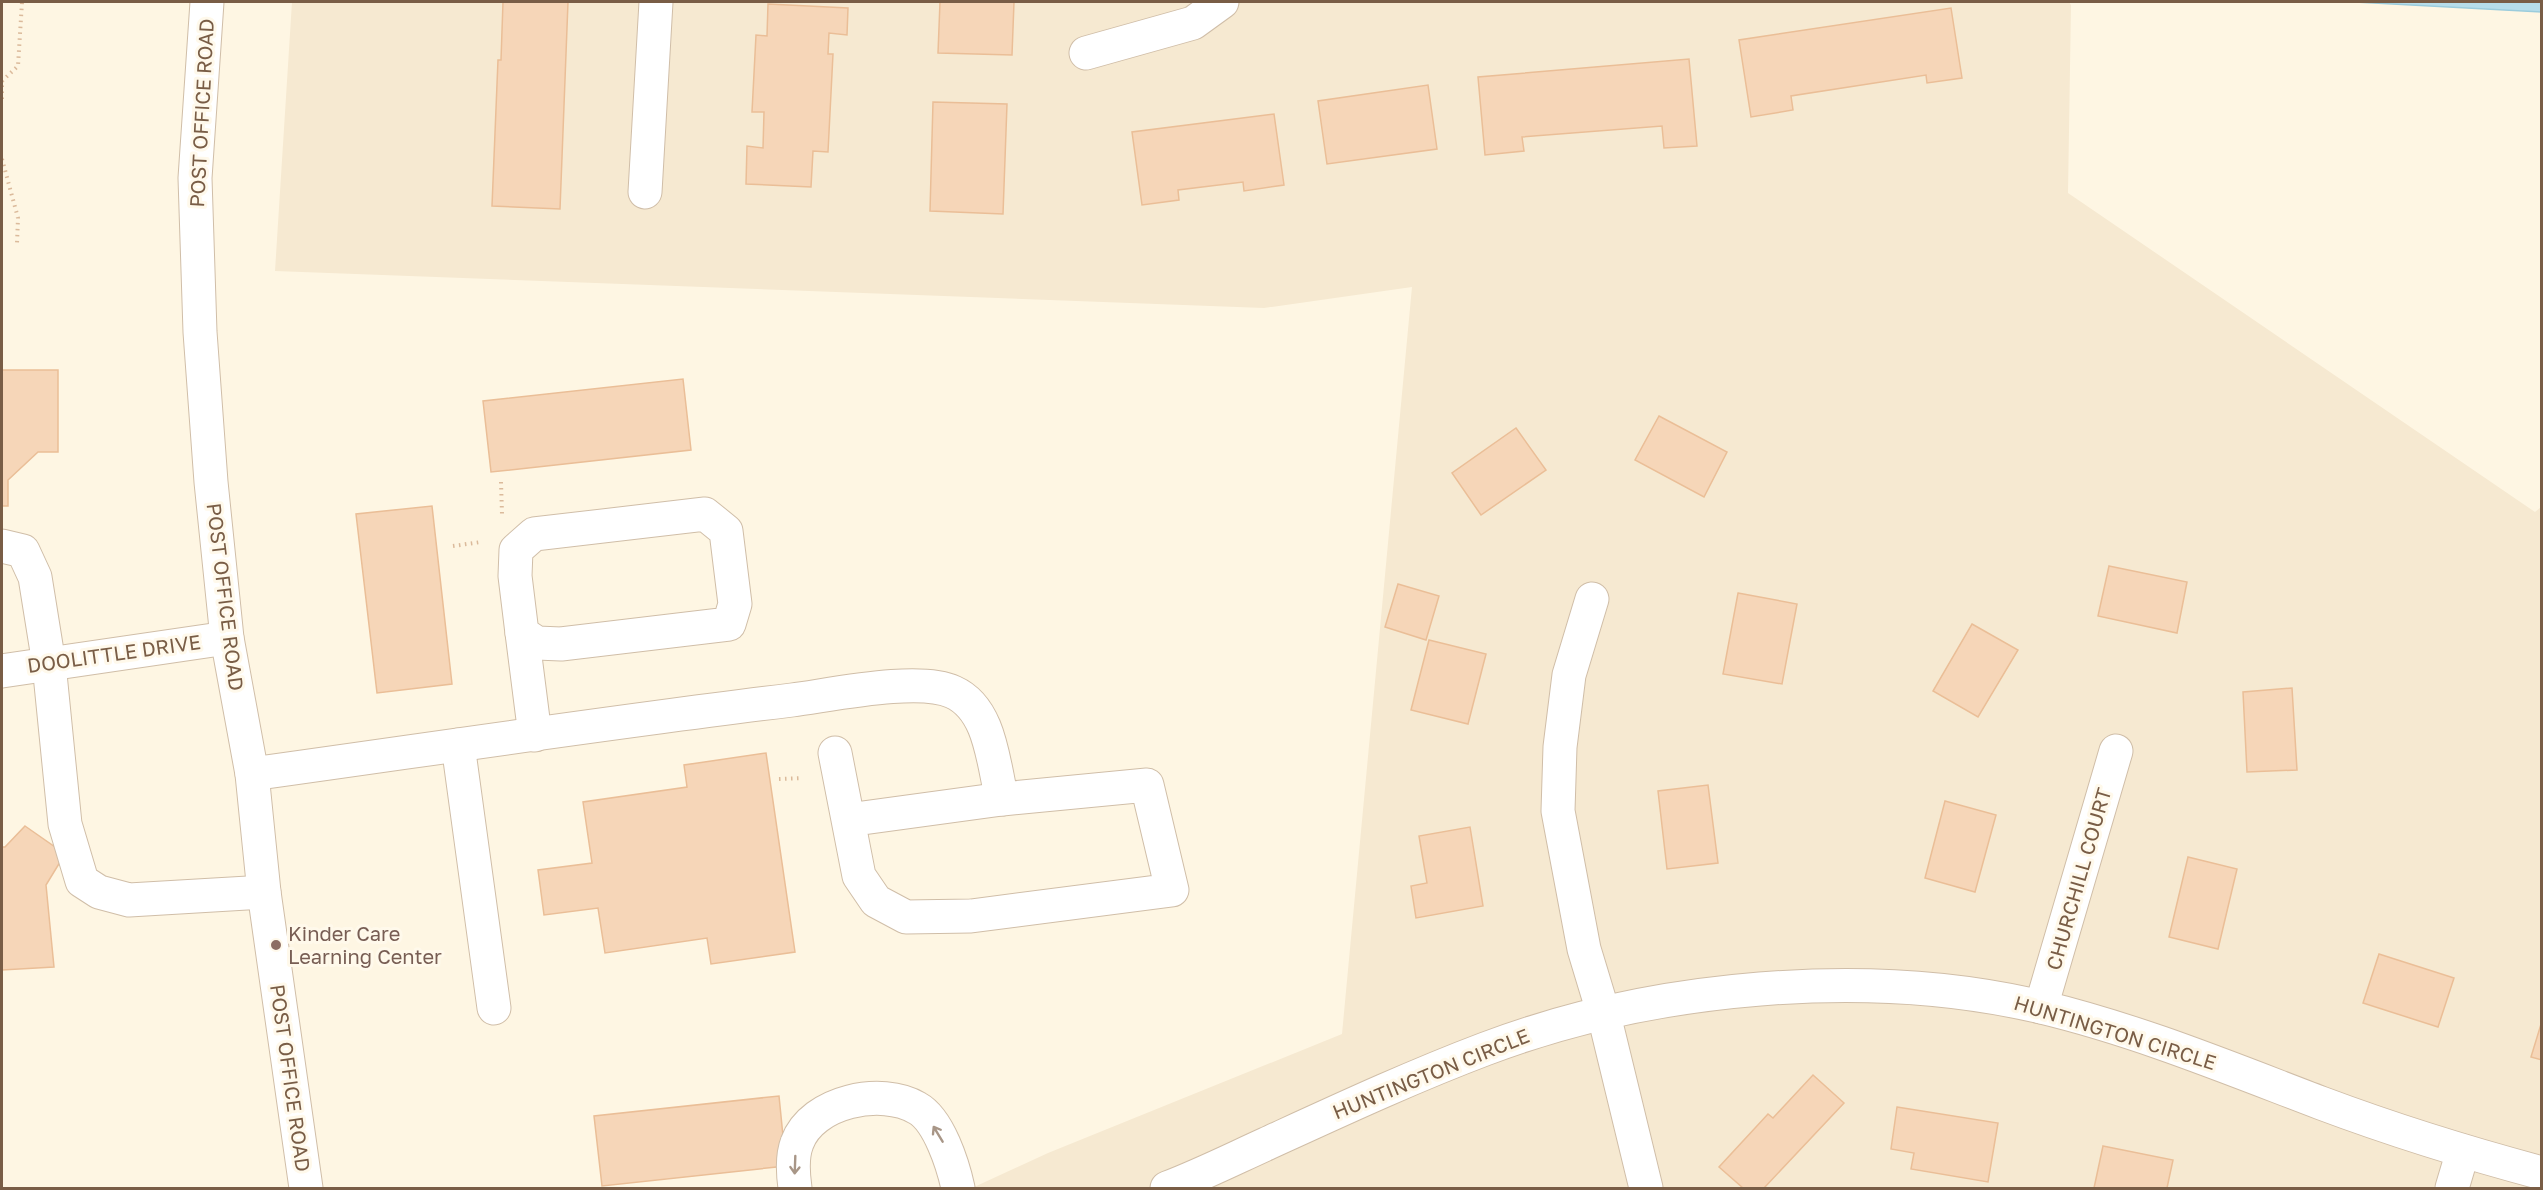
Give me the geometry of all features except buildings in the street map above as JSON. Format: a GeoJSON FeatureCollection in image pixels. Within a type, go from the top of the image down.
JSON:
{"type":"FeatureCollection","features":[{"type":"Feature","properties":{"kind":"street","name":"POST OFFICE ROAD"},"geometry":{"type":"LineString","coordinates":[[207,2],[196,190],[203,366],[211,482],[227,638],[252,774],[264,892],[306,1188]]}},
{"type":"Feature","properties":{"kind":"street"},"geometry":{"type":"LineString","coordinates":[[645,192],[656,2]]}},
{"type":"Feature","properties":{"kind":"street"},"geometry":{"type":"LineString","coordinates":[[1086,53],[1193,23],[1222,2]]}},
{"type":"Feature","properties":{"kind":"street"},"geometry":{"type":"LineString","coordinates":[[522,633],[537,643],[561,644],[729,624],[735,604],[726,531],[705,514],[534,534],[516,550],[515,576],[522,633],[535,735]]}},
{"type":"Feature","properties":{"kind":"street"},"geometry":{"type":"LineString","coordinates":[[2,546],[23,551],[35,577],[50,664],[64,824],[82,881],[99,892],[129,900],[264,892]]}},
{"type":"Feature","properties":{"kind":"street"},"geometry":{"type":"LineString","coordinates":[[1592,598],[1569,675],[1560,747],[1558,811],[1584,949],[1604,1015],[1646,1188]]}},
{"type":"Feature","properties":{"kind":"street","name":"DOOLITTLE DRIVE"},"geometry":{"type":"LineString","coordinates":[[2,671],[227,638]]}},
{"type":"Feature","properties":{"kind":"street"},"geometry":{"type":"LineString","coordinates":[[252,774],[797,699],[887,688],[938,686],[955,692],[973,705],[986,729],[1002,799]]}},
{"type":"Feature","properties":{"kind":"street"},"geometry":{"type":"LineString","coordinates":[[458,745],[494,1008]]}},
{"type":"Feature","properties":{"kind":"street","name":"CHURCHILL COURT"},"geometry":{"type":"LineString","coordinates":[[2041,1007],[2116,751]]}},
{"type":"Feature","properties":{"kind":"street"},"geometry":{"type":"LineString","coordinates":[[835,753],[848,820],[859,876],[876,901],[906,917],[971,916],[1172,890],[1147,784],[1002,799],[848,820]]}},
{"type":"Feature","properties":{"kind":"street","name":"HUNTINGTON CIRCLE"},"geometry":{"type":"LineString","coordinates":[[1167,1188],[1393,1087],[1487,1048],[1545,1030],[1675,1000],[1745,991],[1817,986],[1888,987],[1967,993],[2041,1007],[2161,1044],[2322,1103],[2463,1151],[2541,1173]]}},
{"type":"Feature","properties":{"kind":"street"},"geometry":{"type":"LineString","coordinates":[[795,1188],[794,1160],[797,1142],[808,1126],[827,1110],[849,1101],[895,1099],[919,1108],[937,1130],[950,1157],[958,1188]]}},
{"type":"Feature","properties":{"kind":"street"},"geometry":{"type":"LineString","coordinates":[[2452,1188],[2463,1151]]}},
{"type":"Feature","properties":{"kind":"path"},"geometry":{"type":"LineString","coordinates":[[2,99],[2,81],[18,66],[22,2]]}},
{"type":"Feature","properties":{"kind":"path"},"geometry":{"type":"LineString","coordinates":[[2,159],[18,218],[17,243]]}},
{"type":"Feature","properties":{"kind":"shaded area"},"geometry":{"type":"Polygon","coordinates":[[[292,2],[2069,2],[2071,5],[2068,193],[2535,512],[2541,507],[2541,1188],[972,1188],[1048,1153],[1342,1034],[1412,287],[1264,308],[275,271],[292,2]]]}},
{"type":"Feature","properties":{"kind":"water"},"geometry":{"type":"Polygon","coordinates":[[[2355,2],[2541,2],[2541,12],[2355,2]]]}},
{"type":"Feature","properties":{"kind":"place","name":"Kinder Care Learning Center"},"geometry":{"type":"Point","coordinates":[276,945]}}]}
